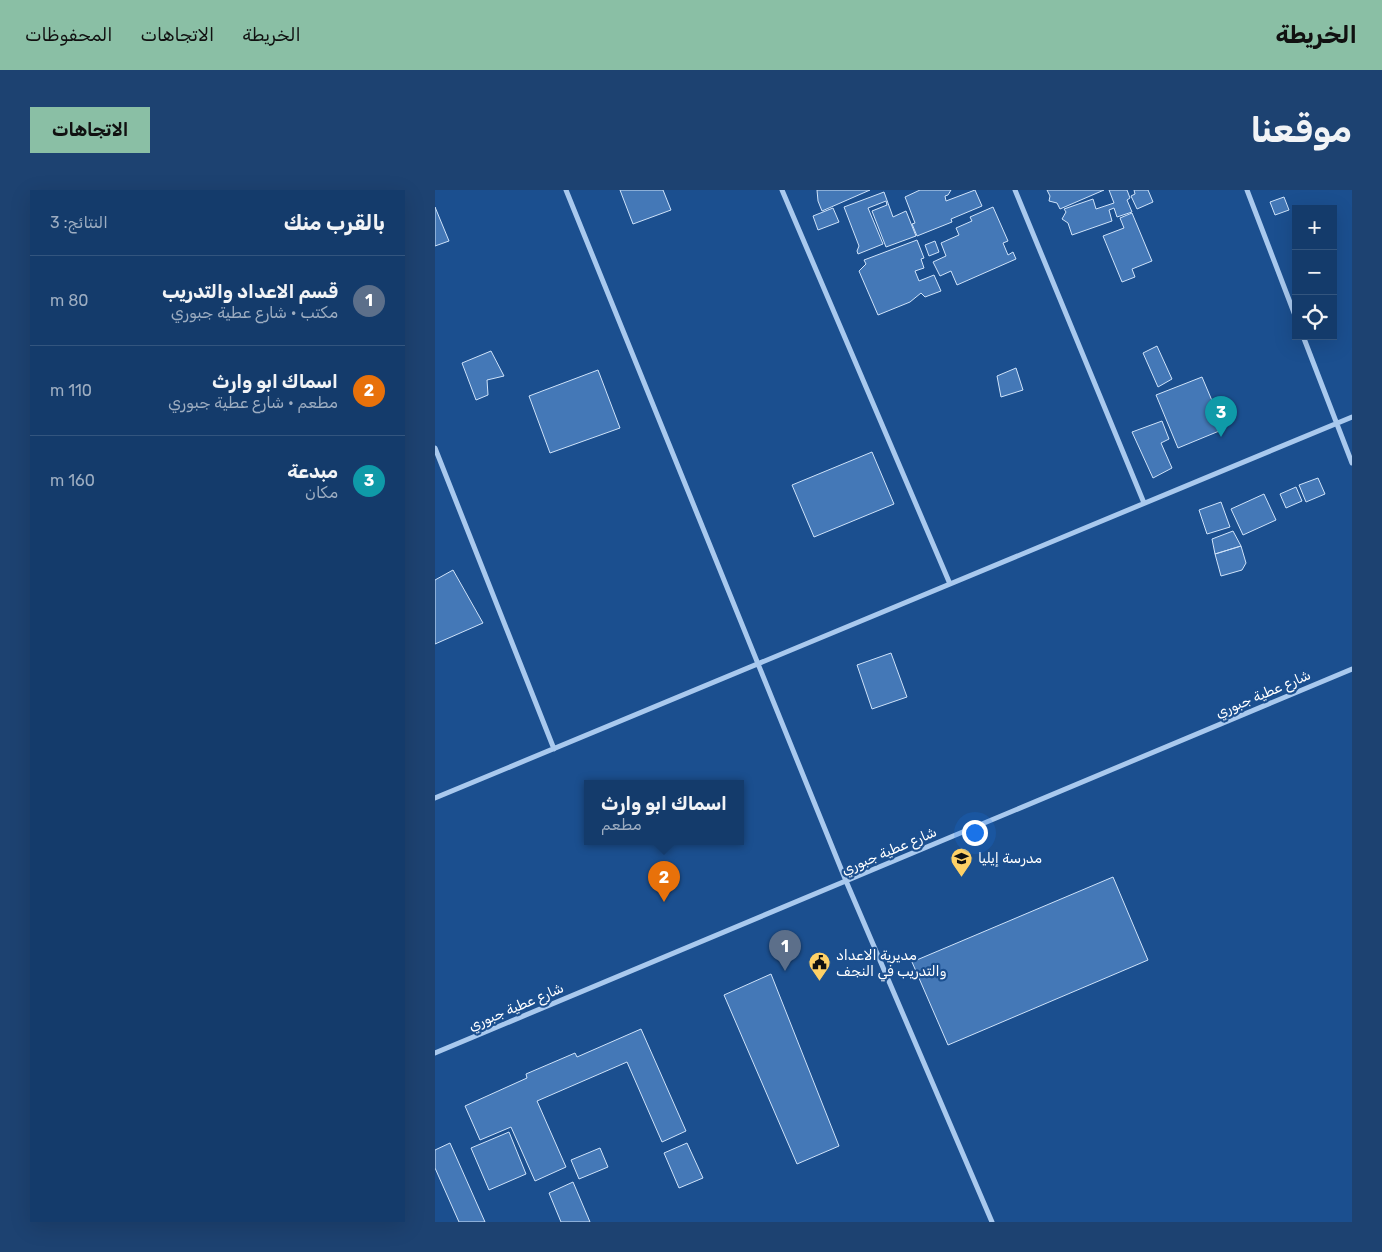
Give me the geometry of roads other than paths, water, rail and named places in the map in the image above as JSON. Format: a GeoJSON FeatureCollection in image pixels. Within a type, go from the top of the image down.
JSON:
{"type":"FeatureCollection","features":[{"type":"Feature","properties":{"kind":"street"},"geometry":{"type":"LineString","coordinates":[[566,190],[846,881],[992,1222]]}},
{"type":"Feature","properties":{"kind":"street"},"geometry":{"type":"LineString","coordinates":[[782,190],[950,584]]}},
{"type":"Feature","properties":{"kind":"street"},"geometry":{"type":"LineString","coordinates":[[1015,190],[1144,503]]}},
{"type":"Feature","properties":{"kind":"street"},"geometry":{"type":"LineString","coordinates":[[1247,190],[1292,308]]}},
{"type":"Feature","properties":{"kind":"street"},"geometry":{"type":"LineString","coordinates":[[1305,340],[1352,463]]}},
{"type":"Feature","properties":{"kind":"street"},"geometry":{"type":"LineString","coordinates":[[435,798],[1352,417]]}},
{"type":"Feature","properties":{"kind":"street"},"geometry":{"type":"LineString","coordinates":[[435,448],[554,749]]}},
{"type":"Feature","properties":{"kind":"street","name":"شارع عطية جبوري"},"geometry":{"type":"LineString","coordinates":[[435,1053],[1352,668]]}},
{"type":"Feature","properties":{"kind":"place","name":"مبدعة"},"geometry":{"type":"Point","coordinates":[1221,437]}},
{"type":"Feature","properties":{"kind":"place","name":"مدرسة إيليا"},"geometry":{"type":"Point","coordinates":[962,877]}},
{"type":"Feature","properties":{"kind":"place","name":"اسماك ابو وارث"},"geometry":{"type":"Point","coordinates":[664,902]}},
{"type":"Feature","properties":{"kind":"place","name":"قسم الاعداد والتدريب"},"geometry":{"type":"Point","coordinates":[785,971]}},
{"type":"Feature","properties":{"kind":"place","name":"مديرية الاعداد والتدريب في النجف"},"geometry":{"type":"Point","coordinates":[820,982]}}]}
